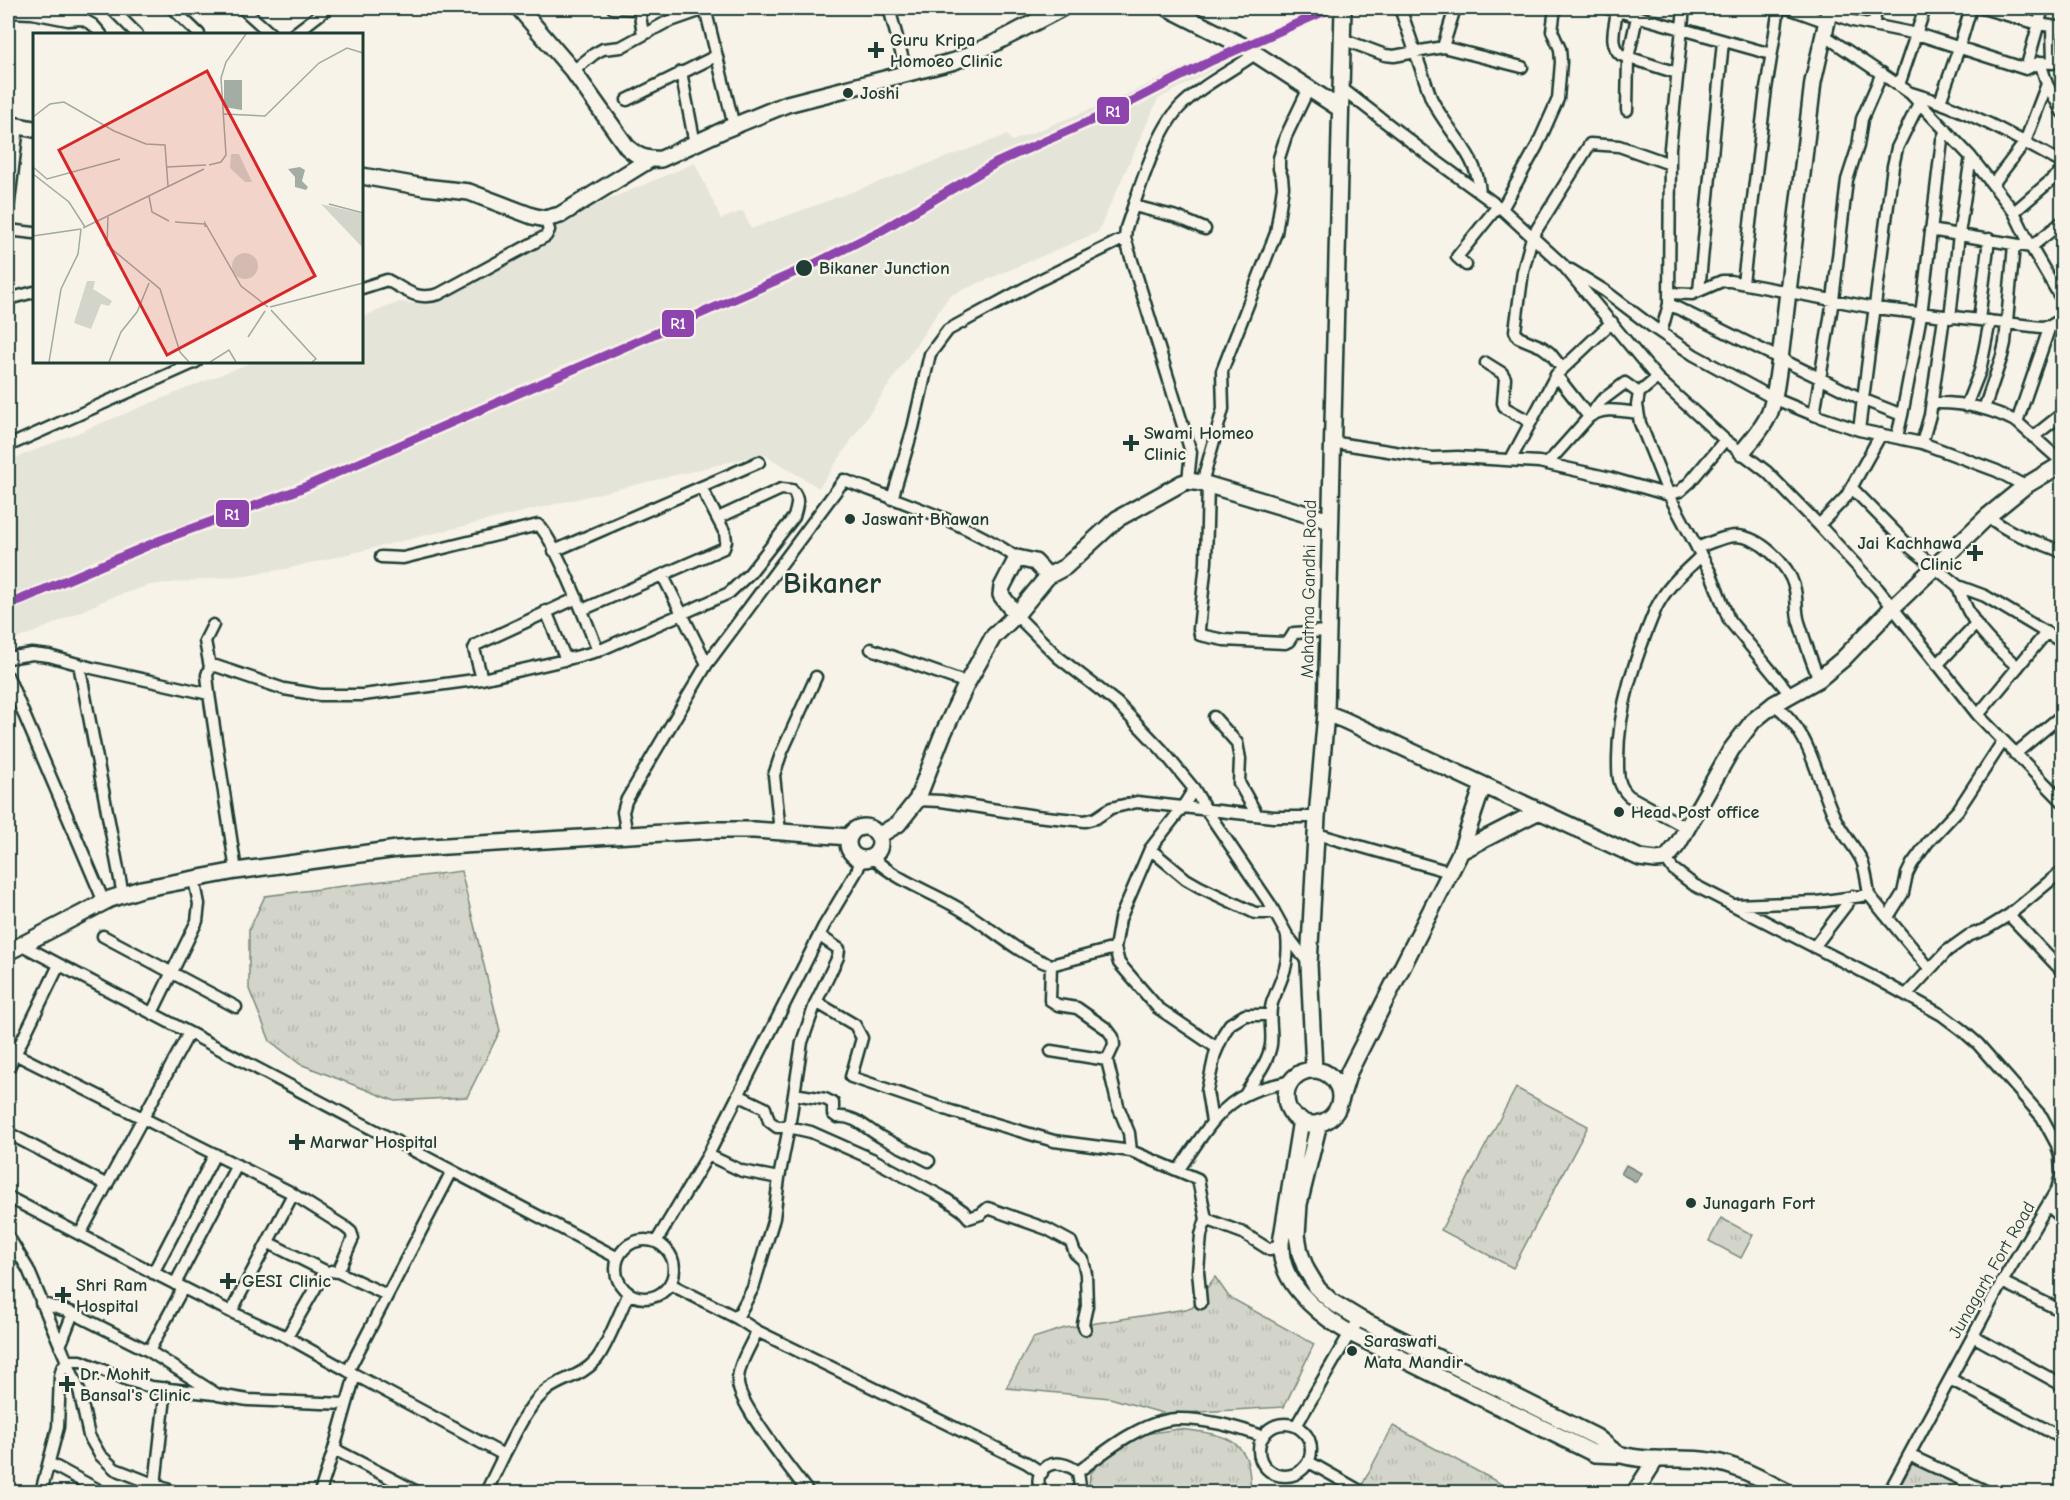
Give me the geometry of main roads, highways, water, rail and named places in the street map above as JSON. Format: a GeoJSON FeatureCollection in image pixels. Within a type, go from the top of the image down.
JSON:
{"type":"FeatureCollection","features":[{"type":"Feature","properties":{"kind":"place","name":"Guru Kripa Homoeo Clinic"},"geometry":{"type":"Point","coordinates":[876,50]}},
{"type":"Feature","properties":{"kind":"place","name":"Joshi"},"geometry":{"type":"Point","coordinates":[848,93]}},
{"type":"Feature","properties":{"kind":"place","name":"Bikaner Junction"},"geometry":{"type":"Point","coordinates":[804,268]}},
{"type":"Feature","properties":{"kind":"place","name":"Swami Homeo Clinic"},"geometry":{"type":"Point","coordinates":[1131,443]}},
{"type":"Feature","properties":{"kind":"place","name":"Jaswant Bhawan"},"geometry":{"type":"Point","coordinates":[850,519]}},
{"type":"Feature","properties":{"kind":"place","name":"Jai Kachhawa Clinic"},"geometry":{"type":"Point","coordinates":[1975,553]}},
{"type":"Feature","properties":{"kind":"place","name":"Head Post office"},"geometry":{"type":"Point","coordinates":[1619,812]}},
{"type":"Feature","properties":{"kind":"place","name":"Marwar Hospital"},"geometry":{"type":"Point","coordinates":[297,1142]}},
{"type":"Feature","properties":{"kind":"place","name":"Junagarh Fort"},"geometry":{"type":"Point","coordinates":[1691,1203]}},
{"type":"Feature","properties":{"kind":"place","name":"GESI Clinic"},"geometry":{"type":"Point","coordinates":[228,1281]}},
{"type":"Feature","properties":{"kind":"place","name":"Shri Ram Hospital"},"geometry":{"type":"Point","coordinates":[63,1295]}},
{"type":"Feature","properties":{"kind":"place","name":"Saraswati Mata Mandir"},"geometry":{"type":"Point","coordinates":[1352,1351]}},
{"type":"Feature","properties":{"kind":"place","name":"Dr. Mohit Bansal's Clinic"},"geometry":{"type":"Point","coordinates":[67,1384]}},
{"type":"Feature","properties":{"kind":"district","name":"Bikaner"},"geometry":{"type":"Point","coordinates":[832,583]}}]}
